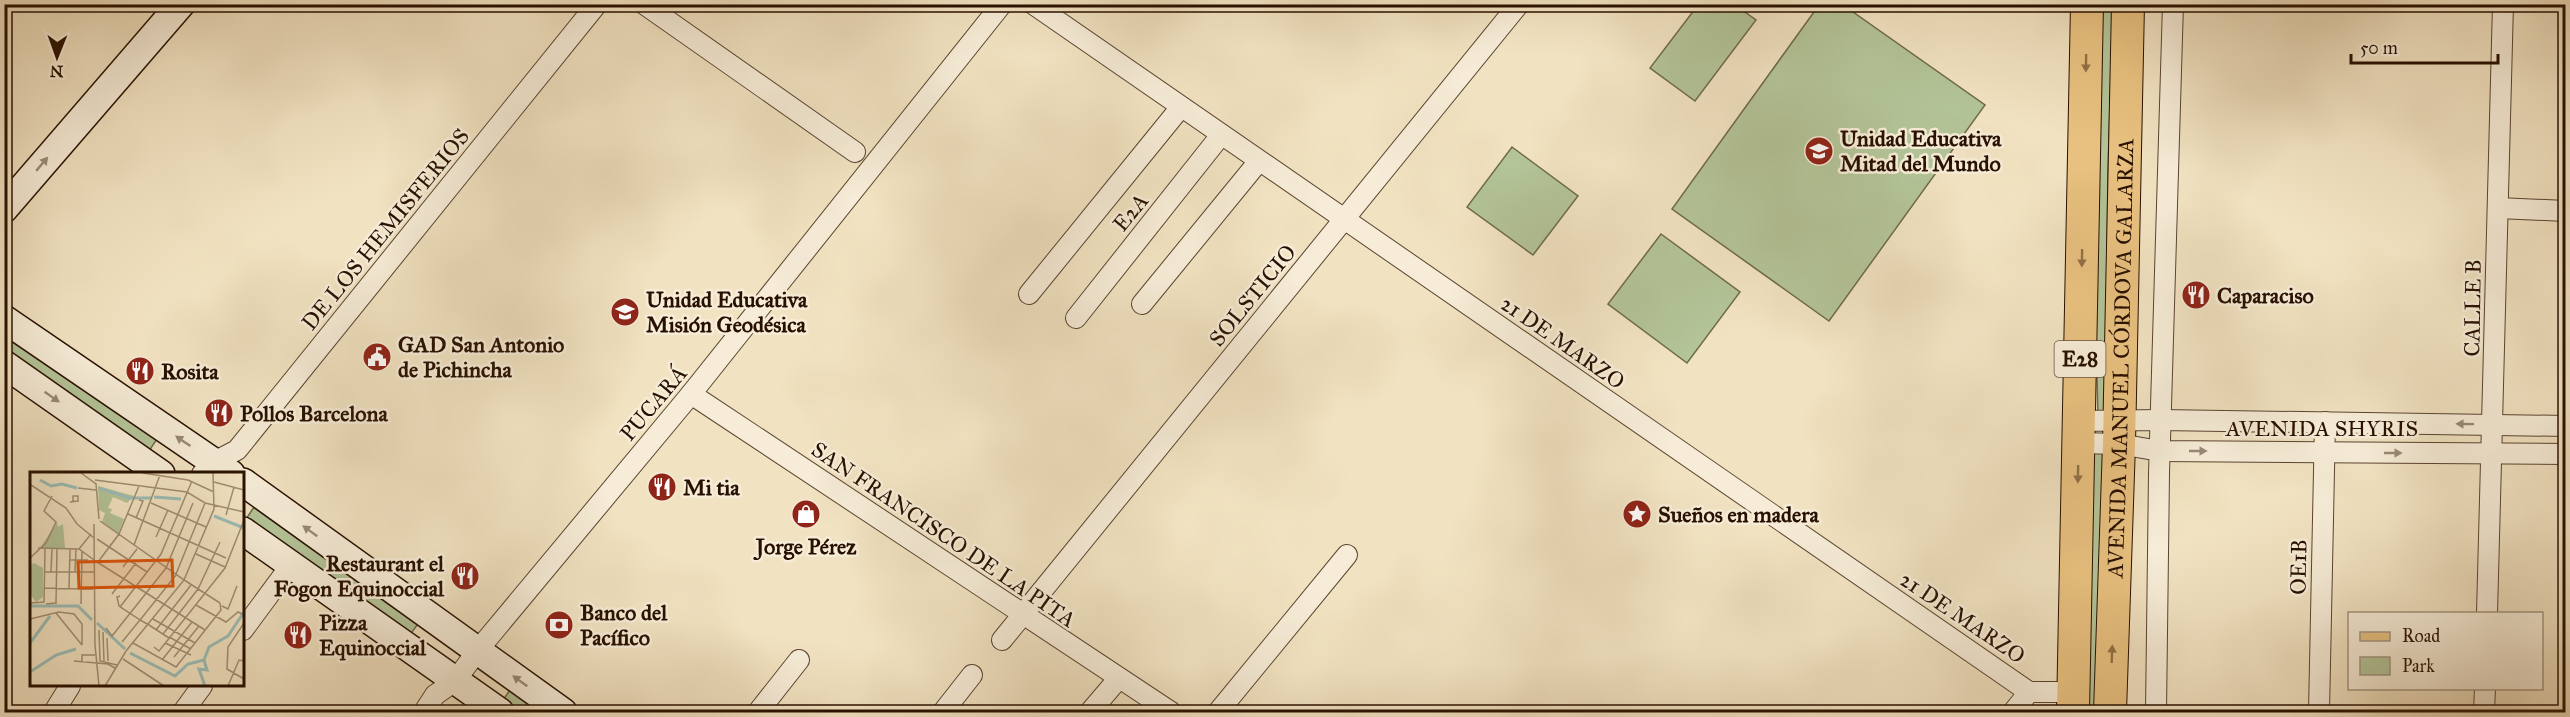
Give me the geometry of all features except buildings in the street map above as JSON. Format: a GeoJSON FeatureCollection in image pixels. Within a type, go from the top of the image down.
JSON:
{"type":"FeatureCollection","features":[{"type":"Feature","properties":{"kind":"main road"},"geometry":{"type":"LineString","coordinates":[[4,209],[181,4]]}},
{"type":"Feature","properties":{"kind":"main road","name":"AVENIDA MANUEL CÓRDOVA GALARZA"},"geometry":{"type":"LineString","coordinates":[[2073,702],[2087,4]]}},
{"type":"Feature","properties":{"kind":"main road","name":"AVENIDA MANUEL CÓRDOVA GALARZA"},"geometry":{"type":"LineString","coordinates":[[2110,712],[2119,433],[2128,4]]}},
{"type":"Feature","properties":{"kind":"main road"},"geometry":{"type":"LineString","coordinates":[[4,319],[216,470]]}},
{"type":"Feature","properties":{"kind":"main road"},"geometry":{"type":"LineString","coordinates":[[4,364],[158,472]]}},
{"type":"Feature","properties":{"kind":"main road"},"geometry":{"type":"LineString","coordinates":[[244,483],[563,712]]}},
{"type":"Feature","properties":{"kind":"main road"},"geometry":{"type":"LineString","coordinates":[[244,532],[500,712]]}},
{"type":"Feature","properties":{"kind":"street","name":"DE LOS HEMISFERIOS"},"geometry":{"type":"LineString","coordinates":[[216,470],[237,450],[597,4]]}},
{"type":"Feature","properties":{"kind":"street"},"geometry":{"type":"LineString","coordinates":[[644,4],[855,152]]}},
{"type":"Feature","properties":{"kind":"street","name":"PUCARÁ"},"geometry":{"type":"LineString","coordinates":[[424,712],[435,695],[455,681],[478,650],[691,394],[1002,4]]}},
{"type":"Feature","properties":{"kind":"street","name":"21 DE MARZO"},"geometry":{"type":"LineString","coordinates":[[1033,4],[2029,692],[2073,702]]}},
{"type":"Feature","properties":{"kind":"street","name":"SOLSTICIO"},"geometry":{"type":"LineString","coordinates":[[1002,640],[1518,4]]}},
{"type":"Feature","properties":{"kind":"street"},"geometry":{"type":"LineString","coordinates":[[2156,712],[2160,451],[2173,4]]}},
{"type":"Feature","properties":{"kind":"street","name":"CALLE B"},"geometry":{"type":"LineString","coordinates":[[2487,612],[2503,4]]}},
{"type":"Feature","properties":{"kind":"street"},"geometry":{"type":"LineString","coordinates":[[1029,294],[1181,107]]}},
{"type":"Feature","properties":{"kind":"street","name":"E2A"},"geometry":{"type":"LineString","coordinates":[[1076,318],[1221,135]]}},
{"type":"Feature","properties":{"kind":"street"},"geometry":{"type":"LineString","coordinates":[[1142,304],[1259,161]]}},
{"type":"Feature","properties":{"kind":"street"},"geometry":{"type":"LineString","coordinates":[[2498,208],[2565,211]]}},
{"type":"Feature","properties":{"kind":"street","name":"SAN FRANCISCO DE LA PITA"},"geometry":{"type":"LineString","coordinates":[[691,394],[1171,712]]}},
{"type":"Feature","properties":{"kind":"street","name":"AVENIDA SHYRIS"},"geometry":{"type":"LineString","coordinates":[[2079,432],[2119,433],[2161,420],[2565,426]]}},
{"type":"Feature","properties":{"kind":"street","name":"OE1B"},"geometry":{"type":"LineString","coordinates":[[2319,712],[2325,422]]}},
{"type":"Feature","properties":{"kind":"street","name":"AVENIDA SHYRIS"},"geometry":{"type":"LineString","coordinates":[[2119,433],[2160,451],[2565,454]]}},
{"type":"Feature","properties":{"kind":"street"},"geometry":{"type":"LineString","coordinates":[[1218,712],[1347,555]]}},
{"type":"Feature","properties":{"kind":"street"},"geometry":{"type":"LineString","coordinates":[[244,629],[291,565]]}},
{"type":"Feature","properties":{"kind":"street"},"geometry":{"type":"LineString","coordinates":[[758,712],[799,660]]}},
{"type":"Feature","properties":{"kind":"street"},"geometry":{"type":"LineString","coordinates":[[943,712],[972,675]]}},
{"type":"Feature","properties":{"kind":"street"},"geometry":{"type":"LineString","coordinates":[[1090,712],[1119,678]]}},
{"type":"Feature","properties":{"kind":"street"},"geometry":{"type":"LineString","coordinates":[[54,712],[69,687]]}},
{"type":"Feature","properties":{"kind":"street"},"geometry":{"type":"LineString","coordinates":[[183,712],[201,687]]}},
{"type":"Feature","properties":{"kind":"street"},"geometry":{"type":"LineString","coordinates":[[2484,712],[2485,690]]}},
{"type":"Feature","properties":{"kind":"street"},"geometry":{"type":"LineString","coordinates":[[2013,712],[2029,692]]}},
{"type":"Feature","properties":{"kind":"green space"},"geometry":{"type":"Polygon","coordinates":[[[1698,5],[1735,5],[1756,20],[1695,101],[1650,68],[1698,5]]]}},
{"type":"Feature","properties":{"kind":"green space"},"geometry":{"type":"Polygon","coordinates":[[[1819,5],[1843,5],[1985,105],[1829,321],[1672,209],[1819,5]]]}},
{"type":"Feature","properties":{"kind":"green space"},"geometry":{"type":"Polygon","coordinates":[[[2096,5],[2113,5],[2108,169],[2105,418],[2098,418],[2097,377],[2092,367],[2096,5]]]}},
{"type":"Feature","properties":{"kind":"green space"},"geometry":{"type":"Polygon","coordinates":[[[1512,147],[1578,196],[1533,255],[1467,207],[1512,147]]]}},
{"type":"Feature","properties":{"kind":"green space"},"geometry":{"type":"Polygon","coordinates":[[[1661,234],[1740,292],[1687,363],[1608,304],[1661,234]]]}},
{"type":"Feature","properties":{"kind":"green space"},"geometry":{"type":"Polygon","coordinates":[[[4,333],[157,439],[149,451],[5,351],[4,333]]]}},
{"type":"Feature","properties":{"kind":"green space"},"geometry":{"type":"Polygon","coordinates":[[[2090,451],[2104,451],[2101,712],[2084,712],[2090,451]]]}},
{"type":"Feature","properties":{"kind":"green space"},"geometry":{"type":"Polygon","coordinates":[[[254,507],[418,624],[409,636],[246,519],[254,507]]]}},
{"type":"Feature","properties":{"kind":"green space"},"geometry":{"type":"Polygon","coordinates":[[[512,687],[547,712],[520,712],[503,700],[512,687]]]}},
{"type":"Feature","properties":{"kind":"place","name":"Unidad Educativa Mitad del Mundo"},"geometry":{"type":"Point","coordinates":[1819,151]}},
{"type":"Feature","properties":{"kind":"place","name":"Caparaciso"},"geometry":{"type":"Point","coordinates":[2196,295]}},
{"type":"Feature","properties":{"kind":"place","name":"Unidad Educativa Misión Geodésica"},"geometry":{"type":"Point","coordinates":[625,312]}},
{"type":"Feature","properties":{"kind":"place","name":"GAD San Antonio de Pichincha"},"geometry":{"type":"Point","coordinates":[377,357]}},
{"type":"Feature","properties":{"kind":"place","name":"Rosita"},"geometry":{"type":"Point","coordinates":[140,371]}},
{"type":"Feature","properties":{"kind":"place","name":"Pollos Barcelona"},"geometry":{"type":"Point","coordinates":[219,413]}},
{"type":"Feature","properties":{"kind":"place","name":"Mi tia"},"geometry":{"type":"Point","coordinates":[662,487]}},
{"type":"Feature","properties":{"kind":"place","name":"Jorge Pérez"},"geometry":{"type":"Point","coordinates":[806,514]}},
{"type":"Feature","properties":{"kind":"place","name":"Sueños en madera"},"geometry":{"type":"Point","coordinates":[1637,514]}},
{"type":"Feature","properties":{"kind":"place","name":"Restaurant el Fogon Equinoccial"},"geometry":{"type":"Point","coordinates":[465,576]}},
{"type":"Feature","properties":{"kind":"place","name":"Banco del Pacífico"},"geometry":{"type":"Point","coordinates":[559,625]}},
{"type":"Feature","properties":{"kind":"place","name":"Pizza Equinoccial"},"geometry":{"type":"Point","coordinates":[298,635]}}]}
